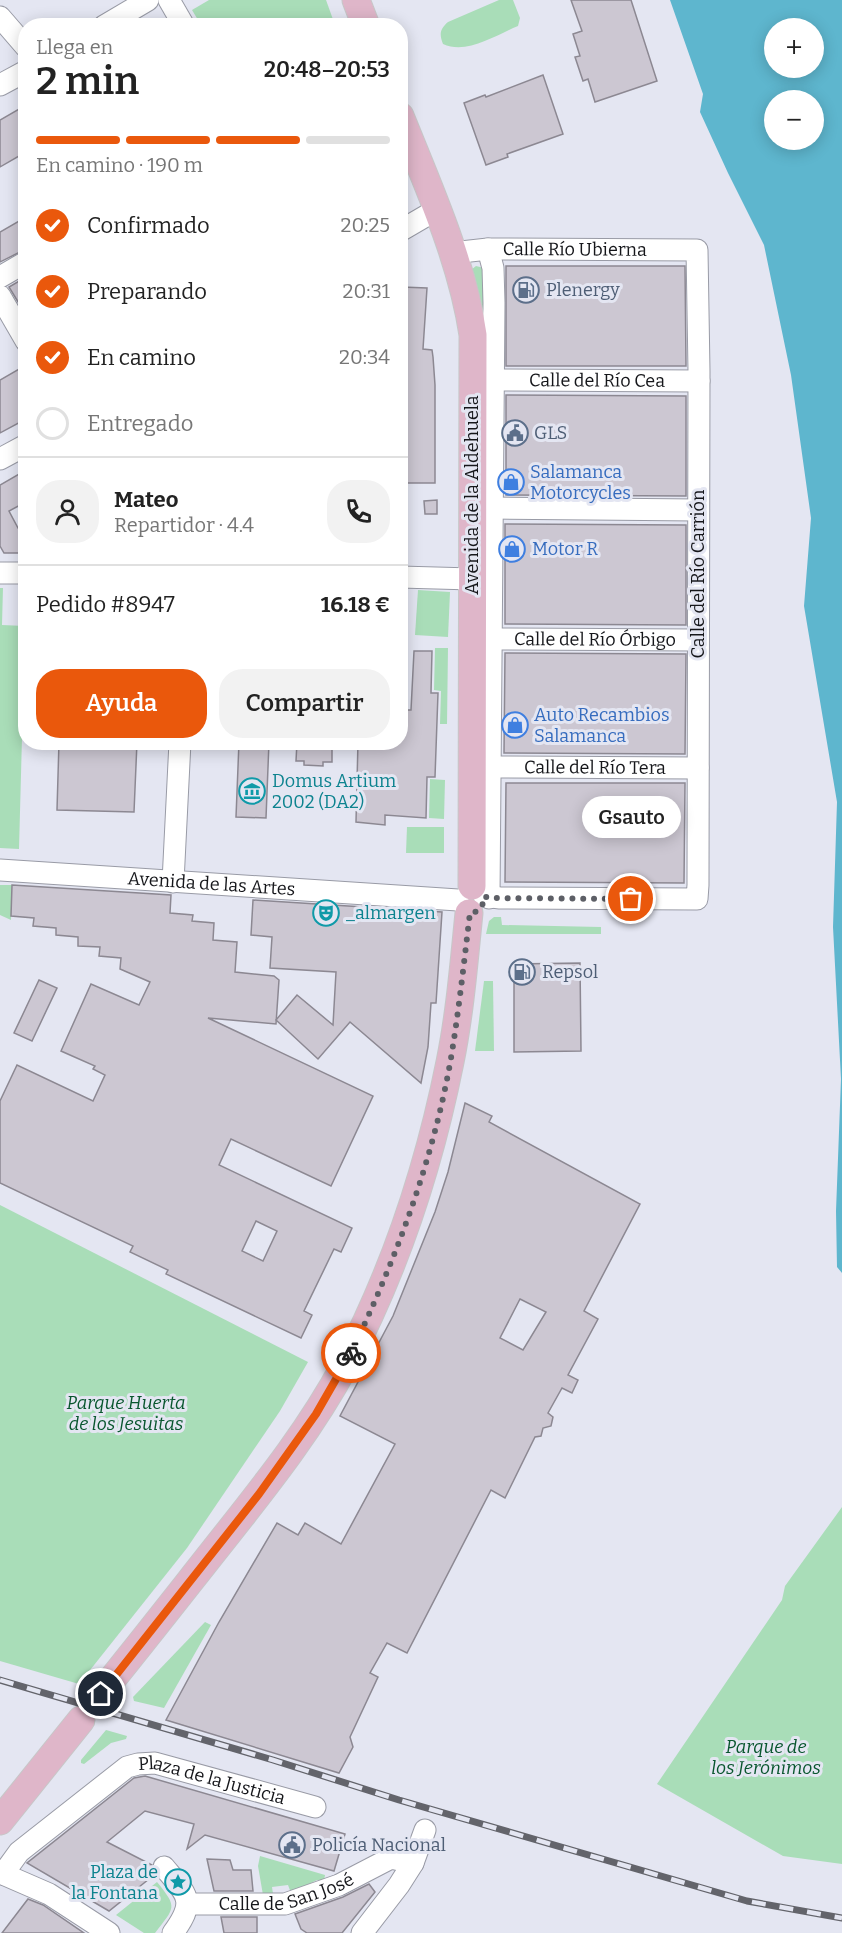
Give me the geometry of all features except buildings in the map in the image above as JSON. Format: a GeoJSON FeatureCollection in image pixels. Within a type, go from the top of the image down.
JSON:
{"type":"FeatureCollection","features":[{"type":"Feature","properties":{"kind":"main road"},"geometry":{"type":"LineString","coordinates":[[356,0],[363,18]]}},
{"type":"Feature","properties":{"kind":"main road","name":"Avenida de la Aldehuela"},"geometry":{"type":"LineString","coordinates":[[101,1694],[254,1500],[316,1414],[345,1366],[375,1303],[412,1210],[436,1127],[451,1059],[475,899],[472,579],[473,335],[469,305],[408,137]]}},
{"type":"Feature","properties":{"kind":"main road"},"geometry":{"type":"LineString","coordinates":[[0,1821],[81,1720]]}},
{"type":"Feature","properties":{"kind":"street"},"geometry":{"type":"LineString","coordinates":[[118,18],[148,0]]}},
{"type":"Feature","properties":{"kind":"street"},"geometry":{"type":"LineString","coordinates":[[169,0],[179,18]]}},
{"type":"Feature","properties":{"kind":"street"},"geometry":{"type":"LineString","coordinates":[[0,17],[18,38]]}},
{"type":"Feature","properties":{"kind":"street"},"geometry":{"type":"LineString","coordinates":[[0,86],[18,76]]}},
{"type":"Feature","properties":{"kind":"street"},"geometry":{"type":"LineString","coordinates":[[408,226],[436,210]]}},
{"type":"Feature","properties":{"kind":"street","name":"Calle Río Ubierna"},"geometry":{"type":"LineString","coordinates":[[452,254],[488,249],[697,250]]}},
{"type":"Feature","properties":{"kind":"street","name":"Avenida de la Aldehuela"},"geometry":{"type":"LineString","coordinates":[[475,899],[490,767],[494,380],[493,276],[488,249]]}},
{"type":"Feature","properties":{"kind":"street","name":"Calle del Río Carrión"},"geometry":{"type":"LineString","coordinates":[[697,250],[699,381],[697,899]]}},
{"type":"Feature","properties":{"kind":"street"},"geometry":{"type":"LineString","coordinates":[[0,277],[18,267]]}},
{"type":"Feature","properties":{"kind":"street"},"geometry":{"type":"LineString","coordinates":[[0,296],[18,327]]}},
{"type":"Feature","properties":{"kind":"street","name":"Calle del Río Cea"},"geometry":{"type":"LineString","coordinates":[[494,380],[699,381]]}},
{"type":"Feature","properties":{"kind":"street"},"geometry":{"type":"LineString","coordinates":[[0,459],[18,449]]}},
{"type":"Feature","properties":{"kind":"street"},"geometry":{"type":"LineString","coordinates":[[493,508],[698,510]]}},
{"type":"Feature","properties":{"kind":"street"},"geometry":{"type":"LineString","coordinates":[[0,573],[18,573]]}},
{"type":"Feature","properties":{"kind":"street"},"geometry":{"type":"LineString","coordinates":[[408,578],[472,579]]}},
{"type":"Feature","properties":{"kind":"street","name":"Calle del Río Órbigo"},"geometry":{"type":"LineString","coordinates":[[491,639],[698,640]]}},
{"type":"Feature","properties":{"kind":"street"},"geometry":{"type":"LineString","coordinates":[[173,882],[180,750]]}},
{"type":"Feature","properties":{"kind":"street","name":"Calle del Río Tera"},"geometry":{"type":"LineString","coordinates":[[490,767],[698,768]]}},
{"type":"Feature","properties":{"kind":"street","name":"Avenida de las Artes"},"geometry":{"type":"LineString","coordinates":[[0,870],[475,899],[697,899]]}},
{"type":"Feature","properties":{"kind":"street","name":"Plaza de la Justicia"},"geometry":{"type":"LineString","coordinates":[[2,1875],[24,1848],[127,1767],[138,1764],[155,1763],[315,1807]]}},
{"type":"Feature","properties":{"kind":"street"},"geometry":{"type":"LineString","coordinates":[[362,1933],[413,1863],[425,1830]]}},
{"type":"Feature","properties":{"kind":"street","name":"Calle de San José"},"geometry":{"type":"LineString","coordinates":[[188,1904],[285,1904],[339,1885],[391,1858],[413,1863]]}},
{"type":"Feature","properties":{"kind":"street"},"geometry":{"type":"LineString","coordinates":[[164,1867],[184,1892],[188,1904],[185,1916],[173,1933]]}},
{"type":"Feature","properties":{"kind":"street"},"geometry":{"type":"LineString","coordinates":[[2,1875],[50,1894],[109,1933]]}},
{"type":"Feature","properties":{"kind":"green space"},"geometry":{"type":"Polygon","coordinates":[[[209,0],[326,0],[332,18],[197,18],[192,10],[209,0]]]}},
{"type":"Feature","properties":{"kind":"green space"},"geometry":{"type":"Polygon","coordinates":[[[499,0],[513,0],[520,18],[518,26],[471,46],[452,47],[443,44],[441,32],[448,22],[499,0]]]}},
{"type":"Feature","properties":{"kind":"green space"},"geometry":{"type":"Polygon","coordinates":[[[476,266],[484,268],[485,555],[471,270],[476,266]]]}},
{"type":"Feature","properties":{"kind":"green space"},"geometry":{"type":"Polygon","coordinates":[[[0,588],[3,588],[2,625],[18,626],[18,750],[22,750],[19,849],[0,848],[0,588]]]}},
{"type":"Feature","properties":{"kind":"green space"},"geometry":{"type":"Polygon","coordinates":[[[418,590],[450,592],[448,637],[415,635],[418,590]]]}},
{"type":"Feature","properties":{"kind":"green space"},"geometry":{"type":"Polygon","coordinates":[[[435,648],[448,648],[447,724],[440,724],[441,691],[434,690],[435,648]]]}},
{"type":"Feature","properties":{"kind":"green space"},"geometry":{"type":"Polygon","coordinates":[[[430,779],[445,780],[444,819],[429,818],[430,779]]]}},
{"type":"Feature","properties":{"kind":"green space"},"geometry":{"type":"Polygon","coordinates":[[[407,827],[444,827],[444,853],[406,853],[407,827]]]}},
{"type":"Feature","properties":{"kind":"green space"},"geometry":{"type":"Polygon","coordinates":[[[0,885],[12,885],[11,920],[0,915],[0,885]]]}},
{"type":"Feature","properties":{"kind":"green space"},"geometry":{"type":"Polygon","coordinates":[[[494,917],[501,917],[502,925],[601,927],[601,934],[486,934],[489,921],[494,917]]]}},
{"type":"Feature","properties":{"kind":"green space"},"geometry":{"type":"Polygon","coordinates":[[[484,981],[493,981],[494,1051],[475,1051],[484,981]]]}},
{"type":"Feature","properties":{"kind":"green space","name":"Parque Huerta de los Jesuitas"},"geometry":{"type":"Polygon","coordinates":[[[0,1205],[308,1362],[280,1411],[187,1548],[79,1684],[0,1661],[0,1205]]]}},
{"type":"Feature","properties":{"kind":"green space","name":"Parque de los Jerónimos"},"geometry":{"type":"Polygon","coordinates":[[[842,1507],[842,1864],[783,1856],[657,1784],[782,1600],[785,1586],[842,1507]]]}},
{"type":"Feature","properties":{"kind":"green space"},"geometry":{"type":"Polygon","coordinates":[[[205,1622],[211,1625],[164,1708],[134,1701],[133,1697],[205,1622]]]}},
{"type":"Feature","properties":{"kind":"green space"},"geometry":{"type":"Polygon","coordinates":[[[106,1730],[127,1736],[126,1739],[111,1743],[84,1764],[81,1763],[81,1760],[106,1730]]]}},
{"type":"Feature","properties":{"kind":"green space"},"geometry":{"type":"Polygon","coordinates":[[[260,1856],[325,1875],[324,1881],[317,1880],[291,1893],[288,1885],[272,1887],[273,1894],[263,1895],[258,1866],[260,1856]]]}},
{"type":"Feature","properties":{"kind":"green space"},"geometry":{"type":"Polygon","coordinates":[[[157,1882],[168,1897],[171,1908],[167,1918],[155,1933],[144,1933],[116,1915],[157,1882]]]}},
{"type":"Feature","properties":{"kind":"water"},"geometry":{"type":"Polygon","coordinates":[[[670,0],[842,0],[842,1273],[837,1267],[836,1211],[841,1079],[833,927],[837,802],[804,606],[811,518],[791,375],[764,245],[700,112],[703,94],[670,0]]]}},
{"type":"Feature","properties":{"kind":"railway"},"geometry":{"type":"LineString","coordinates":[[0,1680],[273,1760],[399,1800],[747,1901],[842,1918]]}},
{"type":"Feature","properties":{"kind":"way so far"},"geometry":{"type":"LineString","coordinates":[[351,1353],[375,1303],[406,1226],[435,1131],[451,1059],[470,913],[482,907],[484,896],[489,898],[631,899]]}},
{"type":"Feature","properties":{"kind":"place","name":"Plenergy"},"geometry":{"type":"Point","coordinates":[526,290]}},
{"type":"Feature","properties":{"kind":"place","name":"GLS"},"geometry":{"type":"Point","coordinates":[515,433]}},
{"type":"Feature","properties":{"kind":"place","name":"Salamanca Motorcycles"},"geometry":{"type":"Point","coordinates":[511,482]}},
{"type":"Feature","properties":{"kind":"place","name":"Motor R"},"geometry":{"type":"Point","coordinates":[512,549]}},
{"type":"Feature","properties":{"kind":"place","name":"Auto Recambios Salamanca"},"geometry":{"type":"Point","coordinates":[515,725]}},
{"type":"Feature","properties":{"kind":"place","name":"Domus Artium 2002 (DA2)"},"geometry":{"type":"Point","coordinates":[252,791]}},
{"type":"Feature","properties":{"kind":"place","name":"Gsauto"},"geometry":{"type":"Point","coordinates":[631,899]}},
{"type":"Feature","properties":{"kind":"place","name":"_almargen"},"geometry":{"type":"Point","coordinates":[326,913]}},
{"type":"Feature","properties":{"kind":"place","name":"Repsol"},"geometry":{"type":"Point","coordinates":[522,972]}},
{"type":"Feature","properties":{"kind":"place","name":"Policía Nacional"},"geometry":{"type":"Point","coordinates":[292,1845]}},
{"type":"Feature","properties":{"kind":"place","name":"Plaza de la Fontana"},"geometry":{"type":"Point","coordinates":[178,1882]}},
{"type":"Feature","properties":{"kind":"route"},"geometry":{"type":"LineString","coordinates":[[101,1694],[259,1494],[316,1414],[351,1353]]}}]}
